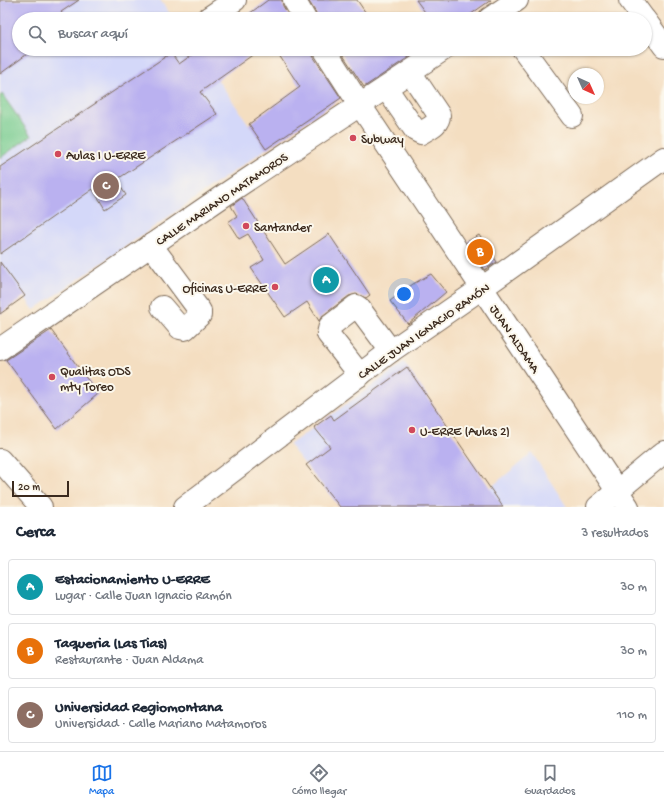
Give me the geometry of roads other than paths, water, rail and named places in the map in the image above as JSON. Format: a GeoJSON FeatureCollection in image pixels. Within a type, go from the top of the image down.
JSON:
{"type":"FeatureCollection","features":[{"type":"Feature","properties":{"kind":"street"},"geometry":{"type":"LineString","coordinates":[[218,12],[235,0]]}},
{"type":"Feature","properties":{"kind":"street"},"geometry":{"type":"LineString","coordinates":[[294,0],[301,12]]}},
{"type":"Feature","properties":{"kind":"street"},"geometry":{"type":"LineString","coordinates":[[501,12],[517,0]]}},
{"type":"Feature","properties":{"kind":"street"},"geometry":{"type":"LineString","coordinates":[[630,0],[638,12]]}},
{"type":"Feature","properties":{"kind":"street"},"geometry":{"type":"LineString","coordinates":[[652,30],[664,46]]}},
{"type":"Feature","properties":{"kind":"street","name":"JUAN ALDAMA"},"geometry":{"type":"LineString","coordinates":[[328,56],[623,499]]}},
{"type":"Feature","properties":{"kind":"street","name":"CALLE MARIANO MATAMOROS"},"geometry":{"type":"LineString","coordinates":[[0,348],[434,56]]}},
{"type":"Feature","properties":{"kind":"street"},"geometry":{"type":"LineString","coordinates":[[527,56],[572,116]]}},
{"type":"Feature","properties":{"kind":"street"},"geometry":{"type":"LineString","coordinates":[[386,88],[414,130],[418,133],[421,133],[436,123],[439,120],[439,115],[410,72]]}},
{"type":"Feature","properties":{"kind":"street","name":"CALLE JUAN IGNACIO RAMÓN"},"geometry":{"type":"LineString","coordinates":[[186,507],[391,351],[664,158]]}},
{"type":"Feature","properties":{"kind":"street"},"geometry":{"type":"LineString","coordinates":[[151,246],[200,311],[200,316],[184,329],[180,328],[162,307]]}},
{"type":"Feature","properties":{"kind":"street"},"geometry":{"type":"LineString","coordinates":[[360,374],[328,334],[330,326],[356,306],[391,351]]}},
{"type":"Feature","properties":{"kind":"street"},"geometry":{"type":"LineString","coordinates":[[598,507],[623,499],[664,452]]}},
{"type":"Feature","properties":{"kind":"street"},"geometry":{"type":"LineString","coordinates":[[0,460],[40,507]]}},
{"type":"Feature","properties":{"kind":"place","name":"Subway"},"geometry":{"type":"Point","coordinates":[353,138]}},
{"type":"Feature","properties":{"kind":"place","name":"Aulas I U-ERRE"},"geometry":{"type":"Point","coordinates":[58,154]}},
{"type":"Feature","properties":{"kind":"place","name":"Universidad Regiomontana"},"geometry":{"type":"Point","coordinates":[106,186]}},
{"type":"Feature","properties":{"kind":"place","name":"Santander"},"geometry":{"type":"Point","coordinates":[246,226]}},
{"type":"Feature","properties":{"kind":"place","name":"Taqueria (Las Tias)"},"geometry":{"type":"Point","coordinates":[480,252]}},
{"type":"Feature","properties":{"kind":"place","name":"Estacionamiento U-ERRE"},"geometry":{"type":"Point","coordinates":[326,280]}},
{"type":"Feature","properties":{"kind":"place","name":"Oficinas U-ERRE"},"geometry":{"type":"Point","coordinates":[275,287]}},
{"type":"Feature","properties":{"kind":"place","name":"Qualitas ODS mty Toreo"},"geometry":{"type":"Point","coordinates":[52,377]}},
{"type":"Feature","properties":{"kind":"place","name":"U-ERRE (Aulas 2)"},"geometry":{"type":"Point","coordinates":[412,430]}}]}
